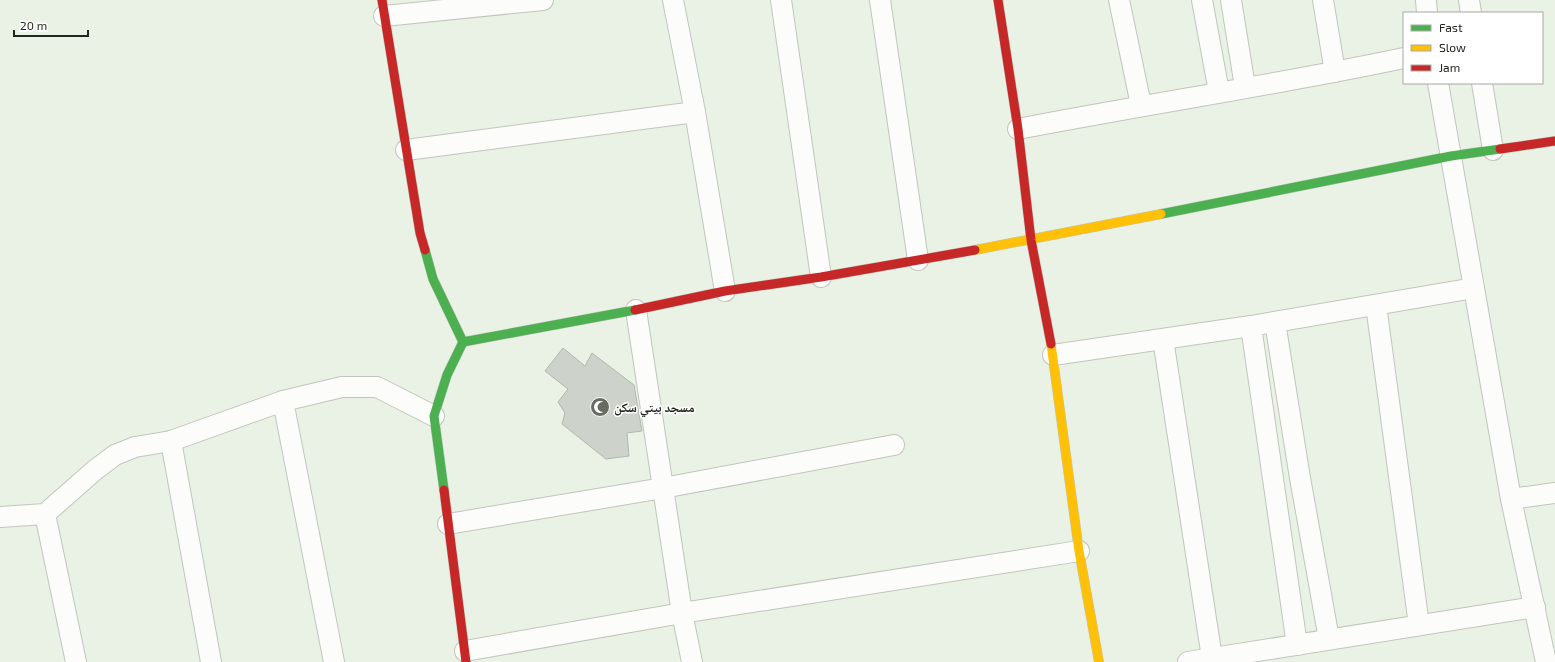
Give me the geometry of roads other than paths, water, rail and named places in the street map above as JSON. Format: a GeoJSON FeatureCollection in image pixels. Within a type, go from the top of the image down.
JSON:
{"type":"FeatureCollection","features":[{"type":"Feature","properties":{"kind":"street"},"geometry":{"type":"LineString","coordinates":[[463,342],[433,279],[420,233],[383,8],[543,0]]}},
{"type":"Feature","properties":{"kind":"street"},"geometry":{"type":"LineString","coordinates":[[673,0],[695,112],[725,291]]}},
{"type":"Feature","properties":{"kind":"street"},"geometry":{"type":"LineString","coordinates":[[781,0],[821,277]]}},
{"type":"Feature","properties":{"kind":"street"},"geometry":{"type":"LineString","coordinates":[[880,0],[918,260]]}},
{"type":"Feature","properties":{"kind":"street"},"geometry":{"type":"LineString","coordinates":[[998,0],[1018,129],[1031,240],[1053,355],[1079,551],[1099,662]]}},
{"type":"Feature","properties":{"kind":"street"},"geometry":{"type":"LineString","coordinates":[[1119,0],[1141,105]]}},
{"type":"Feature","properties":{"kind":"street"},"geometry":{"type":"LineString","coordinates":[[1202,0],[1219,92]]}},
{"type":"Feature","properties":{"kind":"street"},"geometry":{"type":"LineString","coordinates":[[1230,0],[1245,87]]}},
{"type":"Feature","properties":{"kind":"street"},"geometry":{"type":"LineString","coordinates":[[1323,0],[1335,72]]}},
{"type":"Feature","properties":{"kind":"street"},"geometry":{"type":"LineString","coordinates":[[1426,0],[1427,12]]}},
{"type":"Feature","properties":{"kind":"street"},"geometry":{"type":"LineString","coordinates":[[1469,0],[1471,12]]}},
{"type":"Feature","properties":{"kind":"street"},"geometry":{"type":"LineString","coordinates":[[1018,129],[1141,105],[1335,72],[1403,58]]}},
{"type":"Feature","properties":{"kind":"street"},"geometry":{"type":"LineString","coordinates":[[1438,84],[1511,499],[1546,662]]}},
{"type":"Feature","properties":{"kind":"street"},"geometry":{"type":"LineString","coordinates":[[1482,84],[1493,150]]}},
{"type":"Feature","properties":{"kind":"street"},"geometry":{"type":"LineString","coordinates":[[406,150],[695,112]]}},
{"type":"Feature","properties":{"kind":"street"},"geometry":{"type":"LineString","coordinates":[[463,342],[636,310],[725,291],[821,277],[1031,240],[1451,156],[1555,141]]}},
{"type":"Feature","properties":{"kind":"street"},"geometry":{"type":"LineString","coordinates":[[1053,355],[1251,326],[1474,288]]}},
{"type":"Feature","properties":{"kind":"street"},"geometry":{"type":"LineString","coordinates":[[1376,305],[1419,624]]}},
{"type":"Feature","properties":{"kind":"street"},"geometry":{"type":"LineString","coordinates":[[636,310],[682,613],[692,662]]}},
{"type":"Feature","properties":{"kind":"street"},"geometry":{"type":"LineString","coordinates":[[1275,322],[1328,639]]}},
{"type":"Feature","properties":{"kind":"street"},"geometry":{"type":"LineString","coordinates":[[1251,326],[1297,645]]}},
{"type":"Feature","properties":{"kind":"street"},"geometry":{"type":"LineString","coordinates":[[1163,339],[1212,658]]}},
{"type":"Feature","properties":{"kind":"street"},"geometry":{"type":"LineString","coordinates":[[463,342],[447,375],[434,416],[465,657],[682,613],[1079,551]]}},
{"type":"Feature","properties":{"kind":"street"},"geometry":{"type":"LineString","coordinates":[[0,517],[44,514],[95,470],[115,455],[135,447],[171,441],[283,401],[342,387],[377,387],[434,416]]}},
{"type":"Feature","properties":{"kind":"street"},"geometry":{"type":"LineString","coordinates":[[283,401],[334,662]]}},
{"type":"Feature","properties":{"kind":"street"},"geometry":{"type":"LineString","coordinates":[[1264,411],[1290,407]]}},
{"type":"Feature","properties":{"kind":"street"},"geometry":{"type":"LineString","coordinates":[[171,441],[211,662]]}},
{"type":"Feature","properties":{"kind":"street"},"geometry":{"type":"LineString","coordinates":[[448,524],[664,488],[894,445]]}},
{"type":"Feature","properties":{"kind":"street"},"geometry":{"type":"LineString","coordinates":[[1273,482],[1300,478]]}},
{"type":"Feature","properties":{"kind":"street"},"geometry":{"type":"LineString","coordinates":[[1511,499],[1555,493]]}},
{"type":"Feature","properties":{"kind":"street"},"geometry":{"type":"LineString","coordinates":[[44,514],[76,662]]}},
{"type":"Feature","properties":{"kind":"street"},"geometry":{"type":"LineString","coordinates":[[1284,555],[1314,551]]}},
{"type":"Feature","properties":{"kind":"street"},"geometry":{"type":"LineString","coordinates":[[1188,662],[1419,624],[1535,607]]}},
{"type":"Feature","properties":{"kind":"place","name":"مسجد بيتي سكن"},"geometry":{"type":"Point","coordinates":[600,407]}}]}
